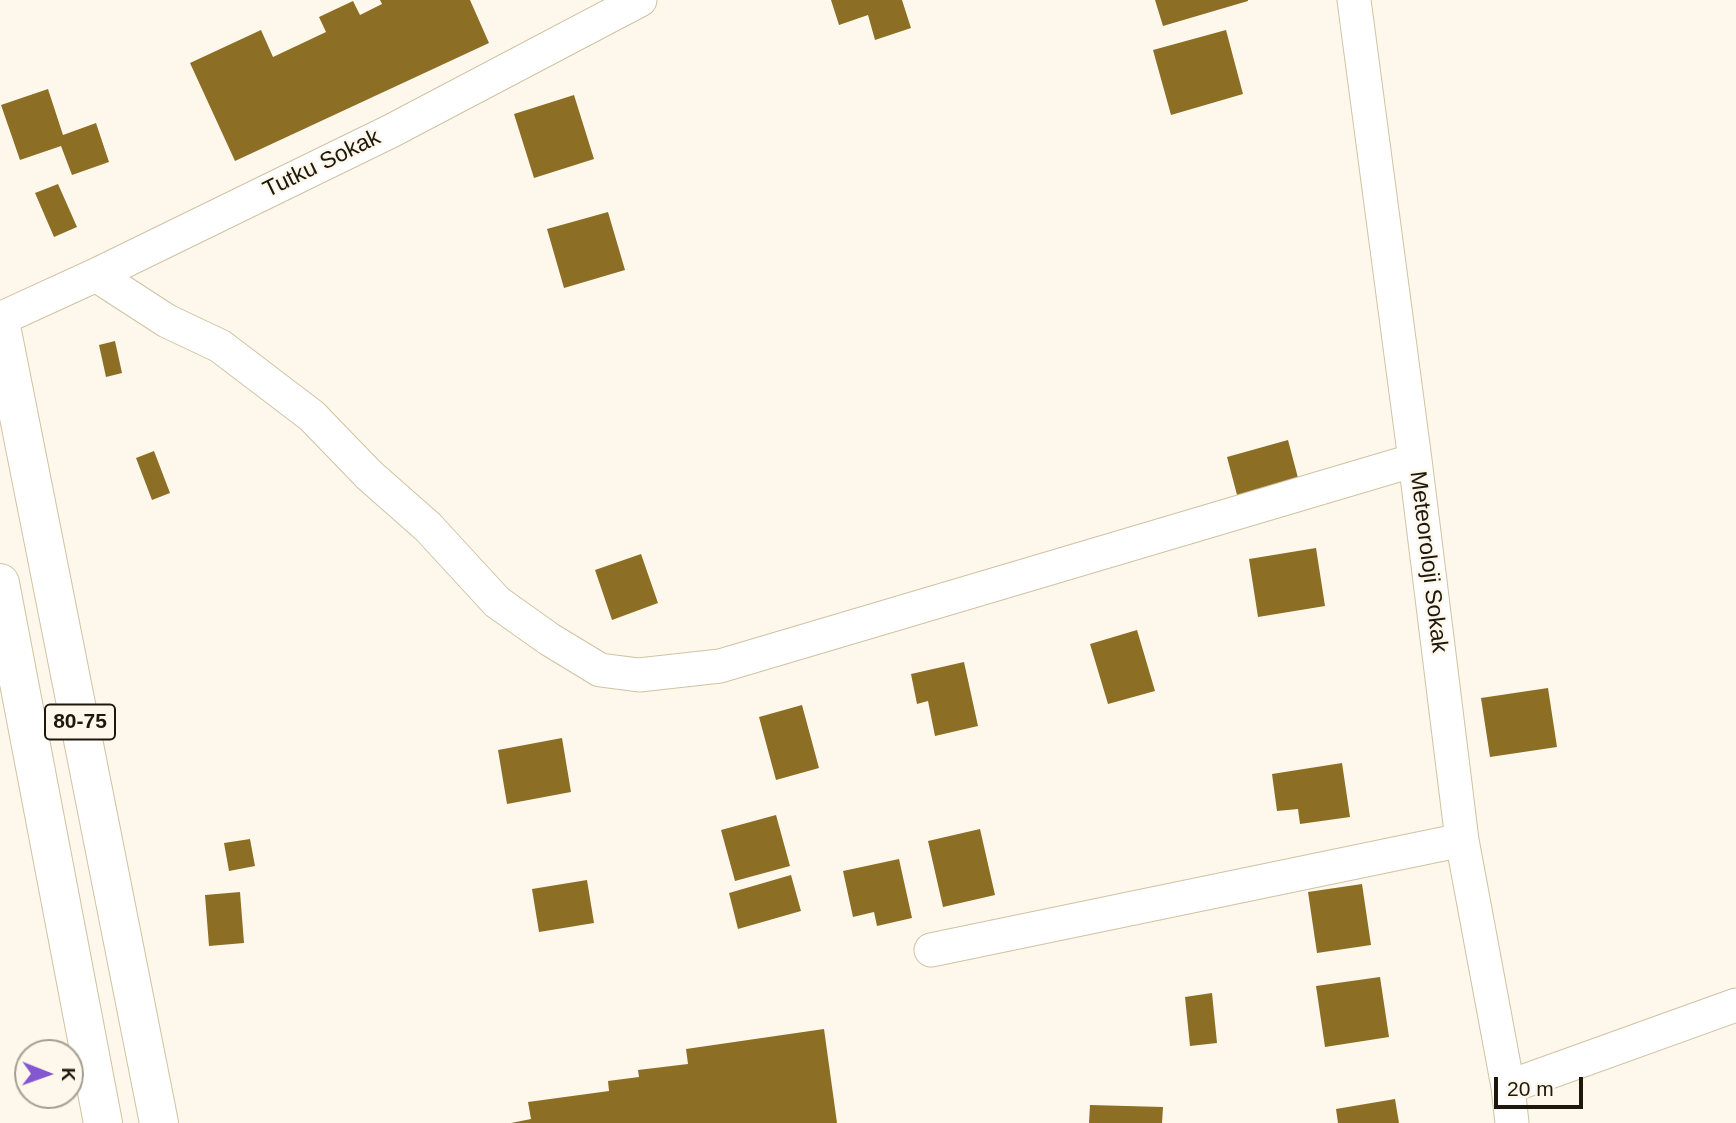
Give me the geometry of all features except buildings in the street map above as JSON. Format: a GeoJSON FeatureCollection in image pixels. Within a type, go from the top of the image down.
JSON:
{"type":"FeatureCollection","features":[{"type":"Feature","properties":{"kind":"highway","name":"80-75"},"geometry":{"type":"LineString","coordinates":[[0,320],[159,1123]]}},
{"type":"Feature","properties":{"kind":"highway","name":"80-75"},"geometry":{"type":"LineString","coordinates":[[0,583],[103,1123]]}},
{"type":"Feature","properties":{"kind":"street","name":"Tutku Sokak"},"geometry":{"type":"LineString","coordinates":[[0,320],[391,131],[640,0]]}},
{"type":"Feature","properties":{"kind":"street","name":"Meteoroloji Sokak"},"geometry":{"type":"LineString","coordinates":[[1354,0],[1462,840],[1512,1123]]}},
{"type":"Feature","properties":{"kind":"street"},"geometry":{"type":"LineString","coordinates":[[96,275],[167,321],[220,346],[312,416],[369,475],[428,527],[497,602],[549,639],[600,670],[639,675],[720,666],[1415,460]]}},
{"type":"Feature","properties":{"kind":"street"},"geometry":{"type":"LineString","coordinates":[[931,950],[1462,840]]}},
{"type":"Feature","properties":{"kind":"street"},"geometry":{"type":"LineString","coordinates":[[1507,1087],[1736,1006]]}}]}
